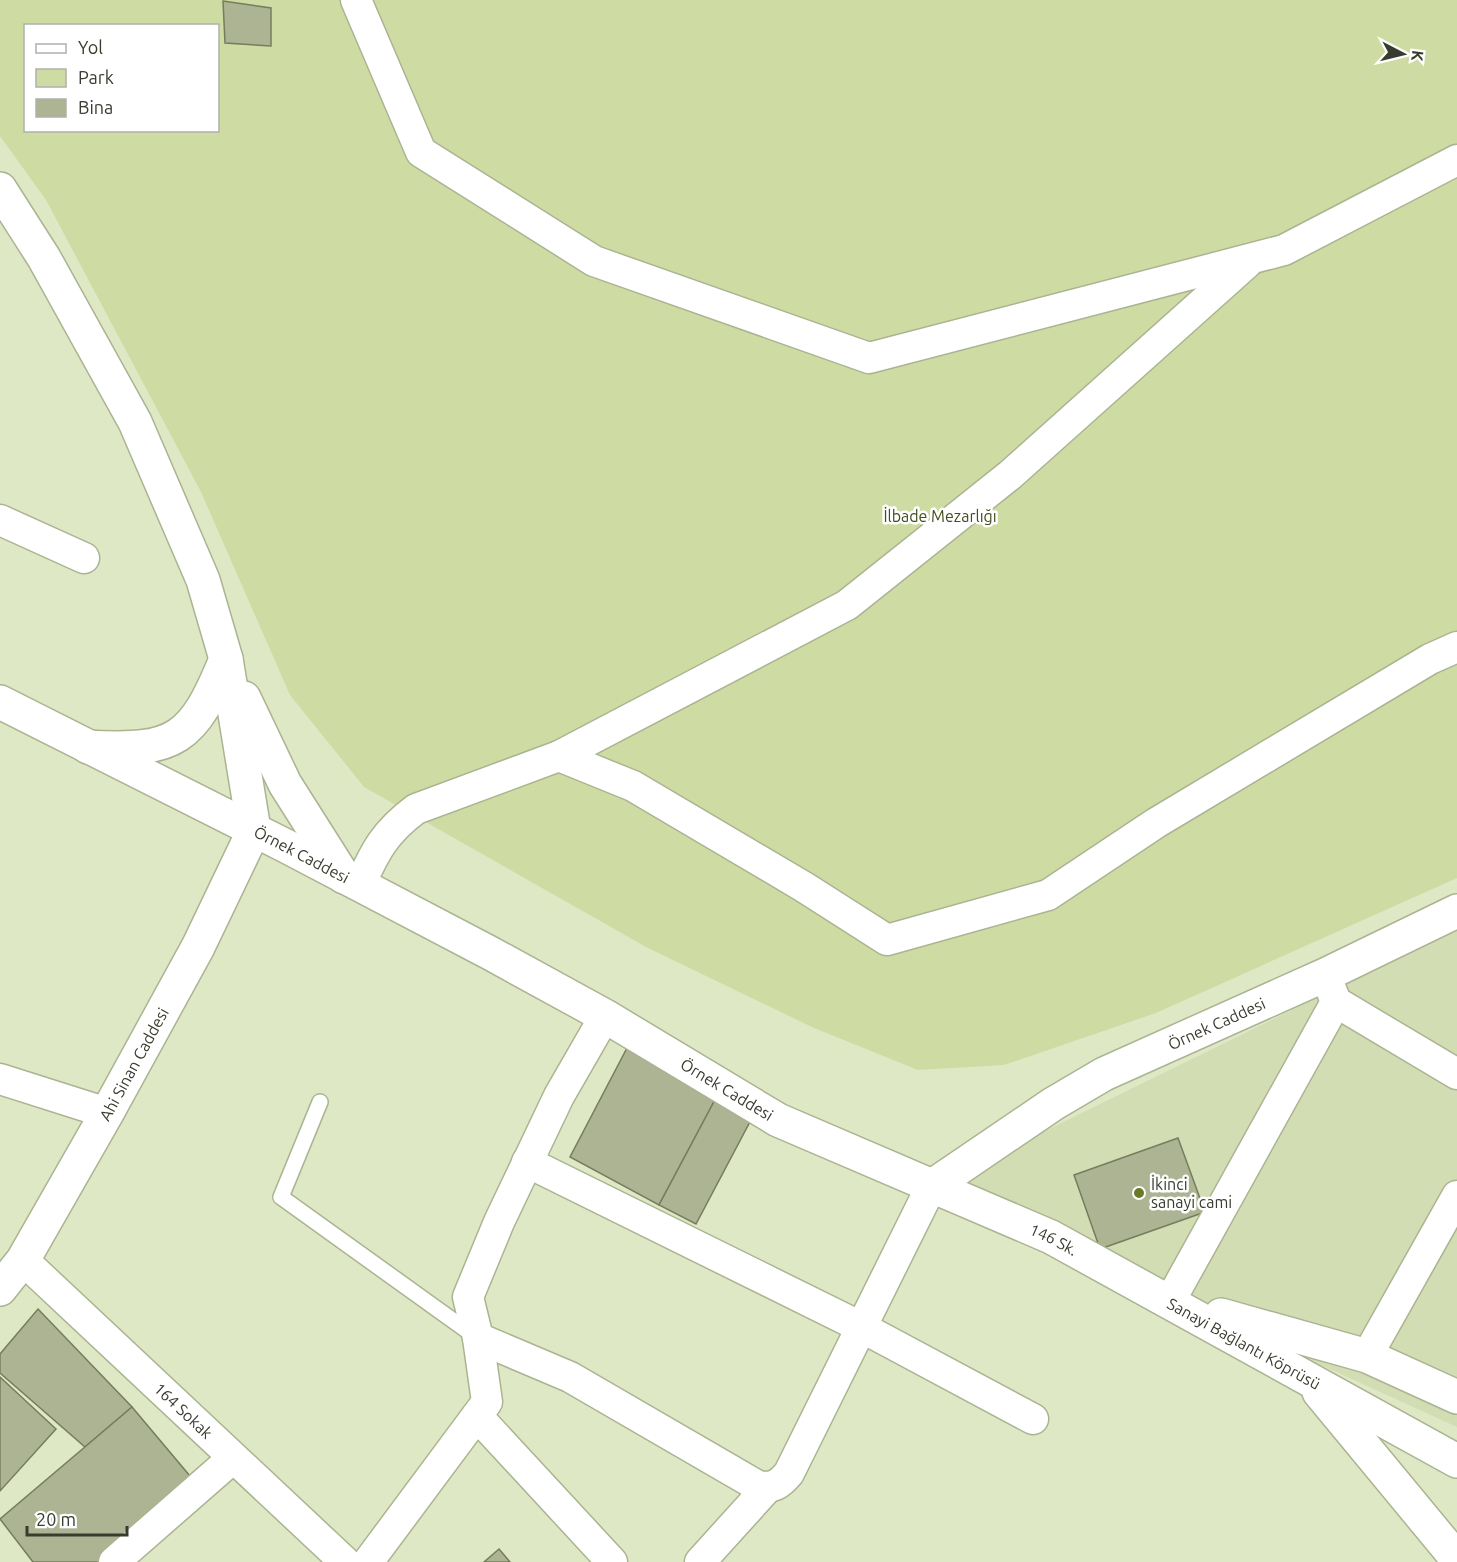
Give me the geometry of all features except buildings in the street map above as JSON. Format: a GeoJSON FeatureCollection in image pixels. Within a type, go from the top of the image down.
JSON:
{"type":"FeatureCollection","features":[{"type":"Feature","properties":{"kind":"main road"},"geometry":{"type":"LineString","coordinates":[[0,189],[44,258],[135,422],[203,580],[226,659],[254,830]]}},
{"type":"Feature","properties":{"kind":"main road"},"geometry":{"type":"LineString","coordinates":[[88,747],[148,747],[171,741],[192,726],[212,694],[226,659]]}},
{"type":"Feature","properties":{"kind":"main road"},"geometry":{"type":"LineString","coordinates":[[226,659],[285,784],[352,881]]}},
{"type":"Feature","properties":{"kind":"main road","name":"Örnek Caddesi"},"geometry":{"type":"LineString","coordinates":[[0,702],[254,830],[605,1016],[778,1120],[931,1187],[1053,1104],[1104,1074],[1330,989],[1457,911]]}},
{"type":"Feature","properties":{"kind":"main road","name":"Ahi Sinan Caddesi"},"geometry":{"type":"LineString","coordinates":[[0,1289],[23,1260],[198,947],[254,830]]}},
{"type":"Feature","properties":{"kind":"main road","name":"146 Sk."},"geometry":{"type":"LineString","coordinates":[[931,1187],[1051,1237],[1170,1301]]}},
{"type":"Feature","properties":{"kind":"main road","name":"Sanayi Bağlantı Köprüsü"},"geometry":{"type":"LineString","coordinates":[[1170,1301],[1367,1356],[1457,1397]]}},
{"type":"Feature","properties":{"kind":"main road","name":"Sanayi Bağlantı Köprüsü"},"geometry":{"type":"LineString","coordinates":[[1170,1301],[1457,1461]]}},
{"type":"Feature","properties":{"kind":"main road"},"geometry":{"type":"LineString","coordinates":[[1306,1377],[1457,1559]]}},
{"type":"Feature","properties":{"kind":"street"},"geometry":{"type":"LineString","coordinates":[[356,0],[421,152],[594,261],[868,358],[1284,250],[1457,160]]}},
{"type":"Feature","properties":{"kind":"street"},"geometry":{"type":"LineString","coordinates":[[352,881],[396,823],[416,809],[559,756],[847,605],[1010,475],[1252,258]]}},
{"type":"Feature","properties":{"kind":"street"},"geometry":{"type":"LineString","coordinates":[[0,520],[84,558]]}},
{"type":"Feature","properties":{"kind":"street"},"geometry":{"type":"LineString","coordinates":[[559,756],[633,786],[804,887],[887,940],[1048,895],[1156,823],[1430,659],[1457,647]]}},
{"type":"Feature","properties":{"kind":"street"},"geometry":{"type":"LineString","coordinates":[[1170,1301],[1330,989],[1457,1074]]}},
{"type":"Feature","properties":{"kind":"street"},"geometry":{"type":"LineString","coordinates":[[368,1562],[487,1402],[478,1338],[468,1297],[499,1222],[559,1096],[605,1016]]}},
{"type":"Feature","properties":{"kind":"street"},"geometry":{"type":"LineString","coordinates":[[0,1079],[106,1113]]}},
{"type":"Feature","properties":{"kind":"street"},"geometry":{"type":"LineString","coordinates":[[527,1162],[861,1327],[1033,1419]]}},
{"type":"Feature","properties":{"kind":"street"},"geometry":{"type":"LineString","coordinates":[[700,1562],[778,1480],[861,1327],[931,1187]]}},
{"type":"Feature","properties":{"kind":"street"},"geometry":{"type":"LineString","coordinates":[[1367,1356],[1457,1196]]}},
{"type":"Feature","properties":{"kind":"street","name":"164 Sokak"},"geometry":{"type":"LineString","coordinates":[[23,1260],[345,1562]]}},
{"type":"Feature","properties":{"kind":"street"},"geometry":{"type":"LineString","coordinates":[[478,1338],[570,1377],[758,1486],[778,1480]]}},
{"type":"Feature","properties":{"kind":"street"},"geometry":{"type":"LineString","coordinates":[[477,1416],[612,1562]]}},
{"type":"Feature","properties":{"kind":"street"},"geometry":{"type":"LineString","coordinates":[[114,1562],[234,1458]]}},
{"type":"Feature","properties":{"kind":"lane"},"geometry":{"type":"LineString","coordinates":[[320,1102],[281,1197],[478,1338]]}},
{"type":"Feature","properties":{"kind":"shaded area"},"geometry":{"type":"Polygon","coordinates":[[[1457,929],[1457,1427],[931,1187],[1457,929]]]}},
{"type":"Feature","properties":{"kind":"green space","name":"İlbade Mezarlığı"},"geometry":{"type":"Polygon","coordinates":[[[0,0],[1457,0],[1457,878],[1156,1013],[1004,1065],[918,1070],[814,1028],[646,947],[364,787],[290,695],[201,492],[46,200],[0,136],[0,0]]]}},
{"type":"Feature","properties":{"kind":"place","name":"İkinci sanayi cami"},"geometry":{"type":"Point","coordinates":[1139,1193]}}]}
